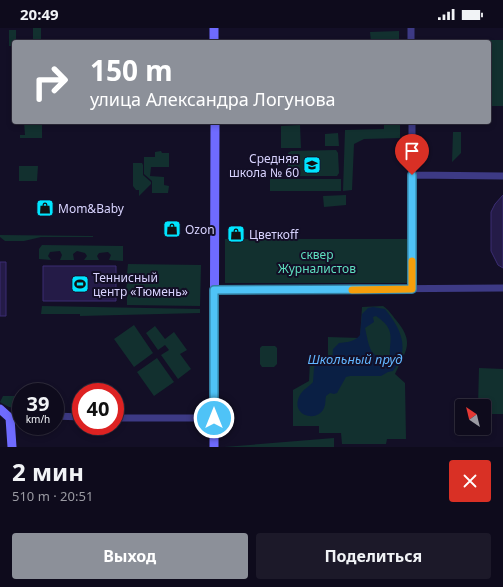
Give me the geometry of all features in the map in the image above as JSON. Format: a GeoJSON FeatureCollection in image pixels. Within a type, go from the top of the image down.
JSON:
{"type":"FeatureCollection","features":[{"type":"Feature","properties":{"kind":"street"},"geometry":{"type":"LineString","coordinates":[[214,28],[214,40]]}},
{"type":"Feature","properties":{"kind":"street"},"geometry":{"type":"LineString","coordinates":[[411,28],[411,40]]}},
{"type":"Feature","properties":{"kind":"street"},"geometry":{"type":"LineString","coordinates":[[214,447],[215,124]]}},
{"type":"Feature","properties":{"kind":"street"},"geometry":{"type":"LineString","coordinates":[[412,124],[412,289]]}},
{"type":"Feature","properties":{"kind":"street"},"geometry":{"type":"LineString","coordinates":[[412,175],[503,176]]}},
{"type":"Feature","properties":{"kind":"street"},"geometry":{"type":"LineString","coordinates":[[214,290],[503,288]]}},
{"type":"Feature","properties":{"kind":"street"},"geometry":{"type":"LineString","coordinates":[[0,409],[10,418],[12,447]]}},
{"type":"Feature","properties":{"kind":"street"},"geometry":{"type":"LineString","coordinates":[[124,418],[214,418]]}},
{"type":"Feature","properties":{"kind":"green space"},"geometry":{"type":"Polygon","coordinates":[[[33,28],[41,28],[41,40],[33,40],[33,28]]]}},
{"type":"Feature","properties":{"kind":"green space"},"geometry":{"type":"Polygon","coordinates":[[[9,30],[16,30],[16,40],[12,40],[12,46],[9,46],[9,30]]]}},
{"type":"Feature","properties":{"kind":"green space"},"geometry":{"type":"Polygon","coordinates":[[[399,31],[399,40],[371,40],[370,32],[399,31]]]}},
{"type":"Feature","properties":{"kind":"green space"},"geometry":{"type":"Polygon","coordinates":[[[491,40],[503,40],[503,106],[491,106],[491,40]]]}},
{"type":"Feature","properties":{"kind":"green space"},"geometry":{"type":"Polygon","coordinates":[[[24,124],[42,124],[42,138],[20,138],[20,135],[25,135],[24,124]]]}},
{"type":"Feature","properties":{"kind":"green space"},"geometry":{"type":"Polygon","coordinates":[[[384,124],[400,124],[400,138],[364,139],[354,144],[352,190],[343,191],[345,130],[384,129],[384,124]]]}},
{"type":"Feature","properties":{"kind":"green space"},"geometry":{"type":"Polygon","coordinates":[[[300,125],[301,148],[281,148],[281,126],[300,125]]]}},
{"type":"Feature","properties":{"kind":"green space"},"geometry":{"type":"Polygon","coordinates":[[[453,132],[461,132],[461,153],[452,162],[453,132]]]}},
{"type":"Feature","properties":{"kind":"green space"},"geometry":{"type":"Polygon","coordinates":[[[338,133],[339,146],[325,146],[325,134],[338,133]]]}},
{"type":"Feature","properties":{"kind":"green space"},"geometry":{"type":"Polygon","coordinates":[[[336,150],[338,153],[339,173],[337,176],[291,176],[288,173],[288,153],[291,151],[336,150]]]}},
{"type":"Feature","properties":{"kind":"green space"},"geometry":{"type":"Polygon","coordinates":[[[161,151],[162,153],[169,153],[169,167],[151,167],[150,176],[164,177],[164,185],[169,186],[168,193],[152,193],[152,181],[144,174],[144,157],[155,157],[155,152],[161,151]]]}},
{"type":"Feature","properties":{"kind":"green space"},"geometry":{"type":"Polygon","coordinates":[[[133,163],[142,163],[142,165],[143,163],[143,175],[151,182],[151,184],[139,196],[139,190],[136,190],[133,186],[133,163]]]}},
{"type":"Feature","properties":{"kind":"green space"},"geometry":{"type":"Polygon","coordinates":[[[19,166],[38,166],[37,181],[19,181],[19,166]]]}},
{"type":"Feature","properties":{"kind":"green space"},"geometry":{"type":"Polygon","coordinates":[[[270,179],[341,179],[341,191],[270,191],[270,179]]]}},
{"type":"Feature","properties":{"kind":"green space"},"geometry":{"type":"Polygon","coordinates":[[[346,195],[346,205],[324,207],[323,196],[346,195]]]}},
{"type":"Feature","properties":{"kind":"green space"},"geometry":{"type":"Polygon","coordinates":[[[0,235],[93,237],[41,237],[24,241],[5,241],[0,237],[0,235]]]}},
{"type":"Feature","properties":{"kind":"green space","name":"сквер Журналистов"},"geometry":{"type":"Polygon","coordinates":[[[225,239],[409,239],[409,283],[225,283],[225,239]]]}},
{"type":"Feature","properties":{"kind":"green space"},"geometry":{"type":"Polygon","coordinates":[[[42,245],[123,246],[123,261],[109,260],[111,255],[108,252],[99,253],[97,256],[99,260],[84,260],[87,256],[85,253],[77,251],[73,254],[74,260],[60,260],[62,255],[60,251],[50,252],[48,256],[51,260],[39,259],[39,249],[42,245]]]}},
{"type":"Feature","properties":{"kind":"green space"},"geometry":{"type":"Polygon","coordinates":[[[128,264],[201,265],[200,306],[127,305],[127,296],[125,296],[127,283],[125,282],[128,264]]]}},
{"type":"Feature","properties":{"kind":"green space"},"geometry":{"type":"Polygon","coordinates":[[[42,306],[200,309],[200,313],[80,316],[80,314],[41,314],[42,306]]]}},
{"type":"Feature","properties":{"kind":"green space"},"geometry":{"type":"Polygon","coordinates":[[[383,306],[402,328],[407,341],[407,347],[395,374],[405,383],[406,439],[387,439],[386,444],[342,444],[341,433],[319,433],[319,426],[293,426],[293,390],[309,381],[310,362],[328,357],[328,337],[360,338],[362,307],[383,306]]]}},
{"type":"Feature","properties":{"kind":"green space"},"geometry":{"type":"Polygon","coordinates":[[[134,325],[153,353],[134,367],[114,339],[134,325]]]}},
{"type":"Feature","properties":{"kind":"green space"},"geometry":{"type":"Polygon","coordinates":[[[155,326],[165,339],[174,332],[187,350],[180,354],[191,369],[178,379],[161,355],[169,350],[165,345],[158,350],[146,333],[155,326]]]}},
{"type":"Feature","properties":{"kind":"green space"},"geometry":{"type":"Polygon","coordinates":[[[262,346],[275,346],[277,348],[277,364],[274,367],[262,367],[260,364],[260,348],[262,346]]]}},
{"type":"Feature","properties":{"kind":"green space"},"geometry":{"type":"Polygon","coordinates":[[[157,358],[174,382],[154,396],[137,372],[157,358]]]}},
{"type":"Feature","properties":{"kind":"green space"},"geometry":{"type":"Polygon","coordinates":[[[479,368],[503,369],[503,414],[491,414],[491,399],[478,399],[479,368]]]}},
{"type":"Feature","properties":{"kind":"green space"},"geometry":{"type":"Polygon","coordinates":[[[3,396],[12,396],[12,407],[0,402],[3,396]]]}},
{"type":"Feature","properties":{"kind":"green space"},"geometry":{"type":"Polygon","coordinates":[[[334,438],[334,447],[224,447],[334,438]]]}},
{"type":"Feature","properties":{"kind":"water","name":"Школьный пруд"},"geometry":{"type":"Polygon","coordinates":[[[373,307],[385,309],[396,324],[402,339],[403,347],[402,355],[398,363],[393,371],[381,376],[346,377],[337,393],[330,393],[326,396],[325,406],[321,413],[316,416],[305,415],[298,408],[298,402],[301,393],[313,382],[315,366],[327,365],[332,362],[333,349],[339,343],[351,341],[360,335],[362,314],[368,308],[373,307]],[[376,316],[373,317],[374,322],[365,328],[372,352],[382,361],[386,362],[389,360],[390,356],[391,337],[387,326],[376,316]]]}},
{"type":"Feature","properties":{"kind":"building"},"geometry":{"type":"Polygon","coordinates":[[[503,195],[503,268],[498,265],[491,251],[491,212],[495,204],[503,195]]]}},
{"type":"Feature","properties":{"kind":"building"},"geometry":{"type":"Polygon","coordinates":[[[0,262],[6,262],[6,316],[0,316],[0,262]]]}},
{"type":"Feature","properties":{"kind":"building","name":"Теннисный центр «Тюмень»"},"geometry":{"type":"Polygon","coordinates":[[[43,266],[116,266],[116,301],[43,301],[43,266]]]}},
{"type":"Feature","properties":{"kind":"slow traffic"},"geometry":{"type":"LineString","coordinates":[[352,290],[412,289],[412,261]]}},
{"type":"Feature","properties":{"kind":"place","name":"Средняя школа № 60"},"geometry":{"type":"Point","coordinates":[312,165]}},
{"type":"Feature","properties":{"kind":"place","name":"Mom&Baby"},"geometry":{"type":"Point","coordinates":[45,208]}},
{"type":"Feature","properties":{"kind":"place","name":"Ozon"},"geometry":{"type":"Point","coordinates":[172,229]}},
{"type":"Feature","properties":{"kind":"place","name":"Цветкоff"},"geometry":{"type":"Point","coordinates":[236,234]}},
{"type":"Feature","properties":{"kind":"place","name":"Теннисный центр «Тюмень»"},"geometry":{"type":"Point","coordinates":[80,284]}},
{"type":"Feature","properties":{"kind":"route"},"geometry":{"type":"LineString","coordinates":[[214,418],[214,290],[412,289],[412,175]]}}]}
